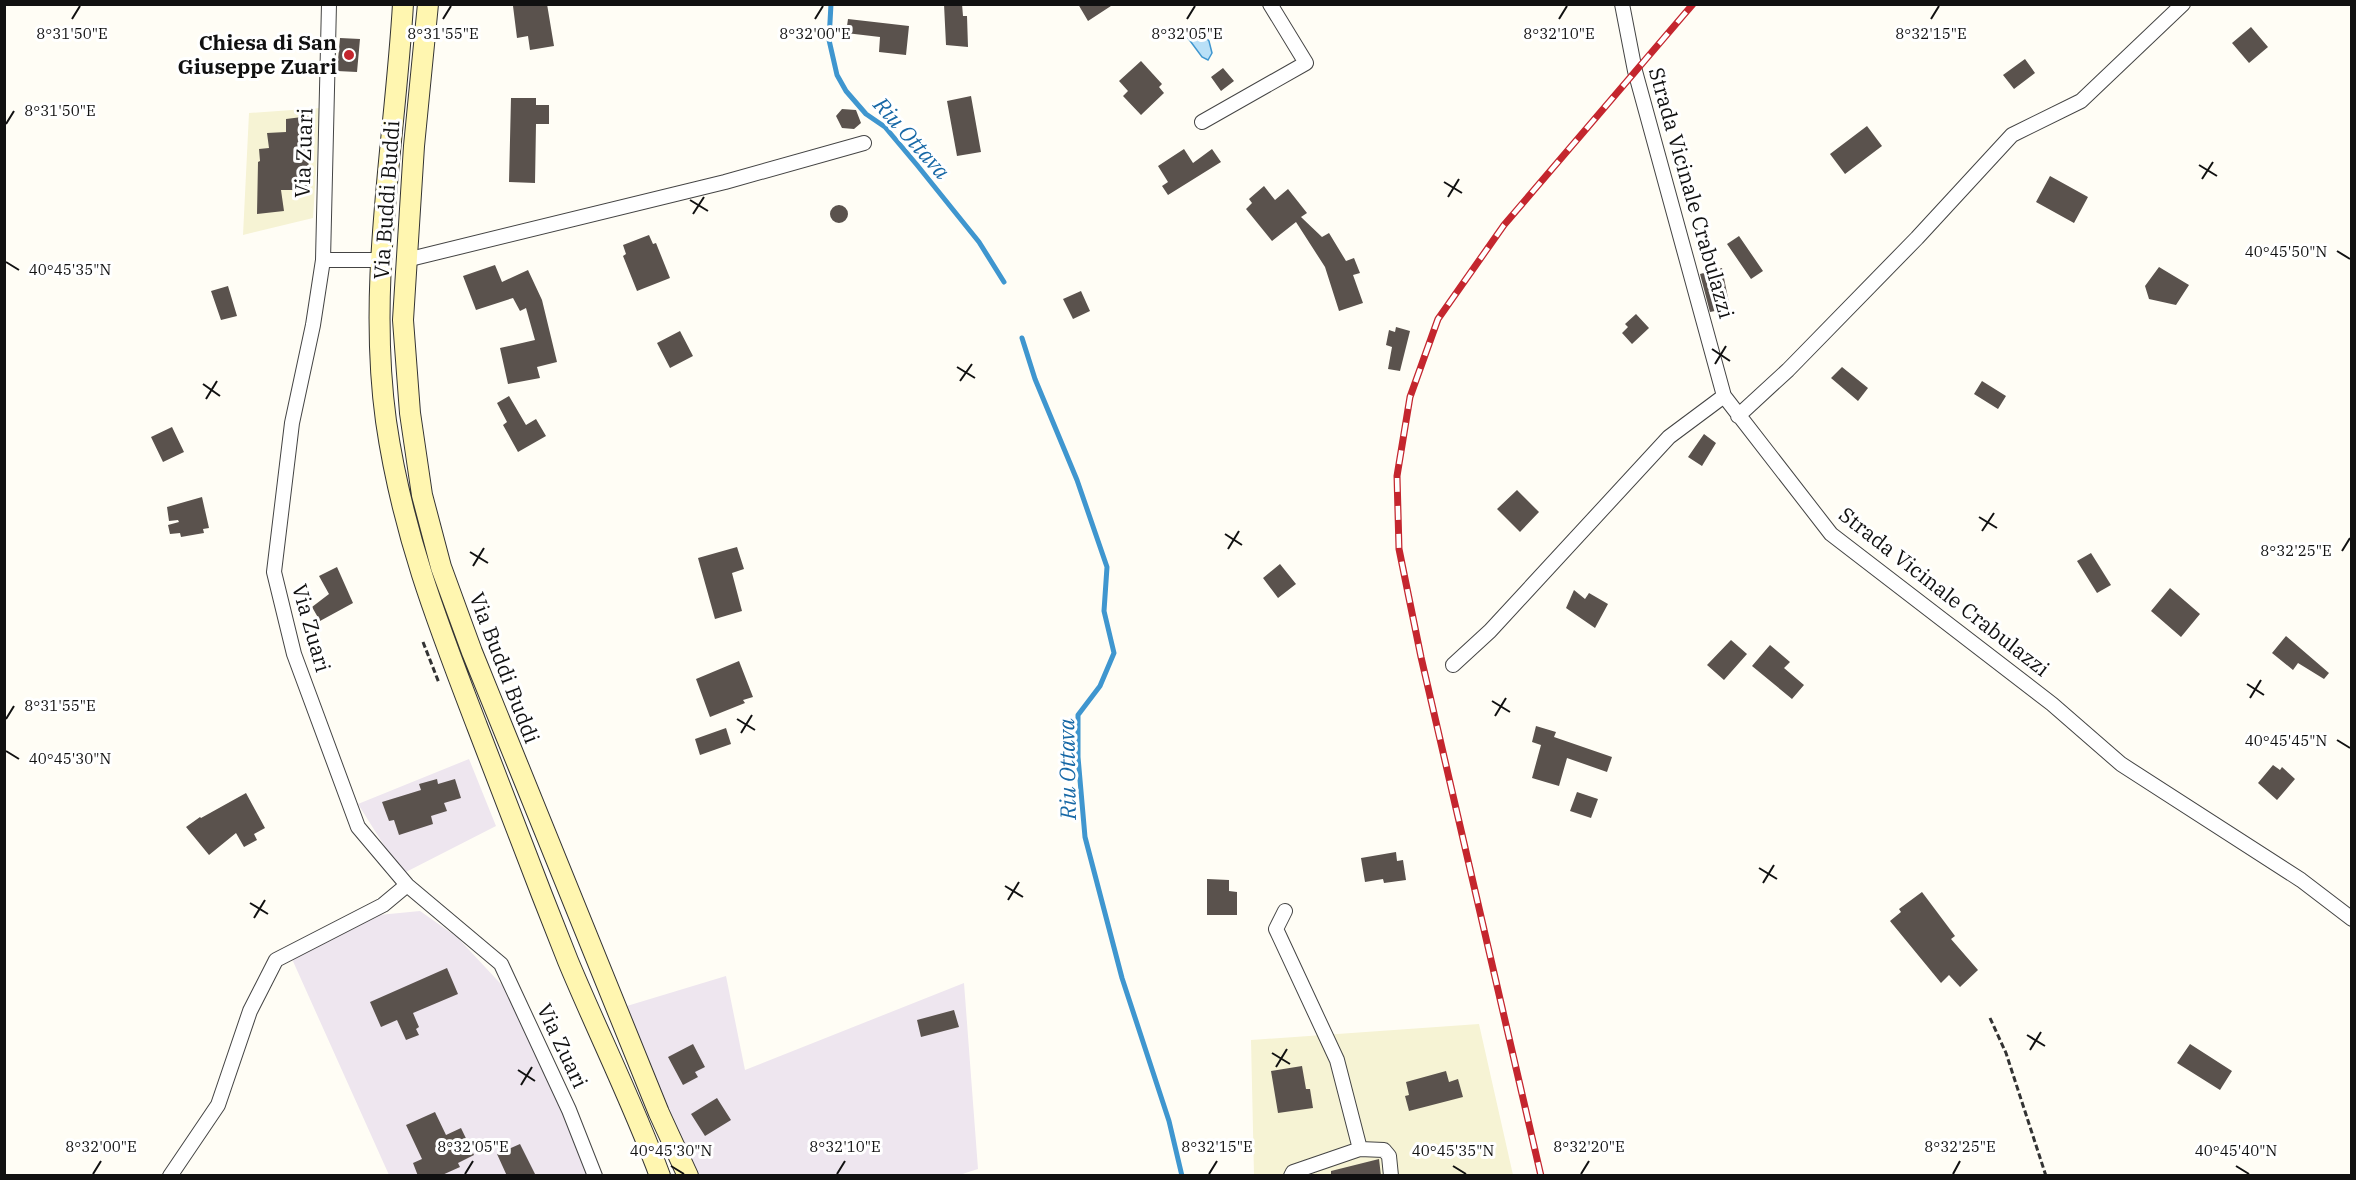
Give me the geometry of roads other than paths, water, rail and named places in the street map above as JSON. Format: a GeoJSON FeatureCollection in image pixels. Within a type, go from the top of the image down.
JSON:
{"type":"FeatureCollection","features":[{"type":"Feature","properties":{"kind":"main road","name":"Via Buddi Buddi"},"geometry":{"type":"LineString","coordinates":[[403,4],[382,236],[381,329],[386,418],[400,505],[427,597],[569,962],[639,1122],[660,1176]]}},
{"type":"Feature","properties":{"kind":"main road","name":"Via Buddi Buddi"},"geometry":{"type":"LineString","coordinates":[[428,4],[406,260],[404,320],[410,413],[422,495],[441,567],[526,792],[659,1113],[688,1176]]}},
{"type":"Feature","properties":{"kind":"street","name":"Via Zuari"},"geometry":{"type":"LineString","coordinates":[[329,4],[323,260],[313,325],[292,423],[274,572],[294,654],[358,827],[407,885],[501,964],[569,1110],[595,1176]]}},
{"type":"Feature","properties":{"kind":"street"},"geometry":{"type":"LineString","coordinates":[[1202,123],[1306,63],[1270,4]]}},
{"type":"Feature","properties":{"kind":"street","name":"Strada Vicinale Crabulazzi"},"geometry":{"type":"LineString","coordinates":[[1622,4],[1635,71],[1724,396],[1831,534],[2052,704],[2121,764],[2301,880],[2352,919]]}},
{"type":"Feature","properties":{"kind":"street"},"geometry":{"type":"LineString","coordinates":[[1738,416],[1788,370],[1917,238],[2012,135],[2081,101],[2183,4]]}},
{"type":"Feature","properties":{"kind":"street"},"geometry":{"type":"LineString","coordinates":[[406,260],[725,182],[864,143]]}},
{"type":"Feature","properties":{"kind":"street"},"geometry":{"type":"LineString","coordinates":[[323,260],[382,260]]}},
{"type":"Feature","properties":{"kind":"street"},"geometry":{"type":"LineString","coordinates":[[1453,665],[1490,631],[1669,437],[1724,396]]}},
{"type":"Feature","properties":{"kind":"street"},"geometry":{"type":"LineString","coordinates":[[170,1176],[218,1105],[250,1011],[276,960],[383,905],[407,885]]}},
{"type":"Feature","properties":{"kind":"street"},"geometry":{"type":"LineString","coordinates":[[1285,911],[1276,929],[1337,1060],[1360,1149]]}},
{"type":"Feature","properties":{"kind":"street"},"geometry":{"type":"LineString","coordinates":[[1292,1176],[1293,1172],[1360,1149],[1384,1150],[1389,1156],[1391,1176]]}},
{"type":"Feature","properties":{"kind":"water"},"geometry":{"type":"Polygon","coordinates":[[[1197,27],[1209,41],[1212,53],[1208,60],[1202,57],[1188,38],[1190,30],[1197,27]]]}},
{"type":"Feature","properties":{"kind":"waterway","name":"Riu Ottava"},"geometry":{"type":"LineString","coordinates":[[831,4],[829,40],[837,75],[846,91],[866,114],[885,127],[917,165],[979,242],[1004,282]]}},
{"type":"Feature","properties":{"kind":"waterway","name":"Riu Ottava"},"geometry":{"type":"LineString","coordinates":[[1022,338],[1035,379],[1077,480],[1107,567],[1104,611],[1114,653],[1100,686],[1078,715],[1078,757],[1085,837],[1122,978],[1169,1121],[1182,1176]]}},
{"type":"Feature","properties":{"kind":"railway"},"geometry":{"type":"LineString","coordinates":[[1541,1176],[1421,657],[1399,549],[1397,476],[1410,397],[1438,319],[1504,225],[1693,4]]}},
{"type":"Feature","properties":{"kind":"place","name":"Chiesa di San Giuseppe Zuari"},"geometry":{"type":"Point","coordinates":[349,55]}}]}
